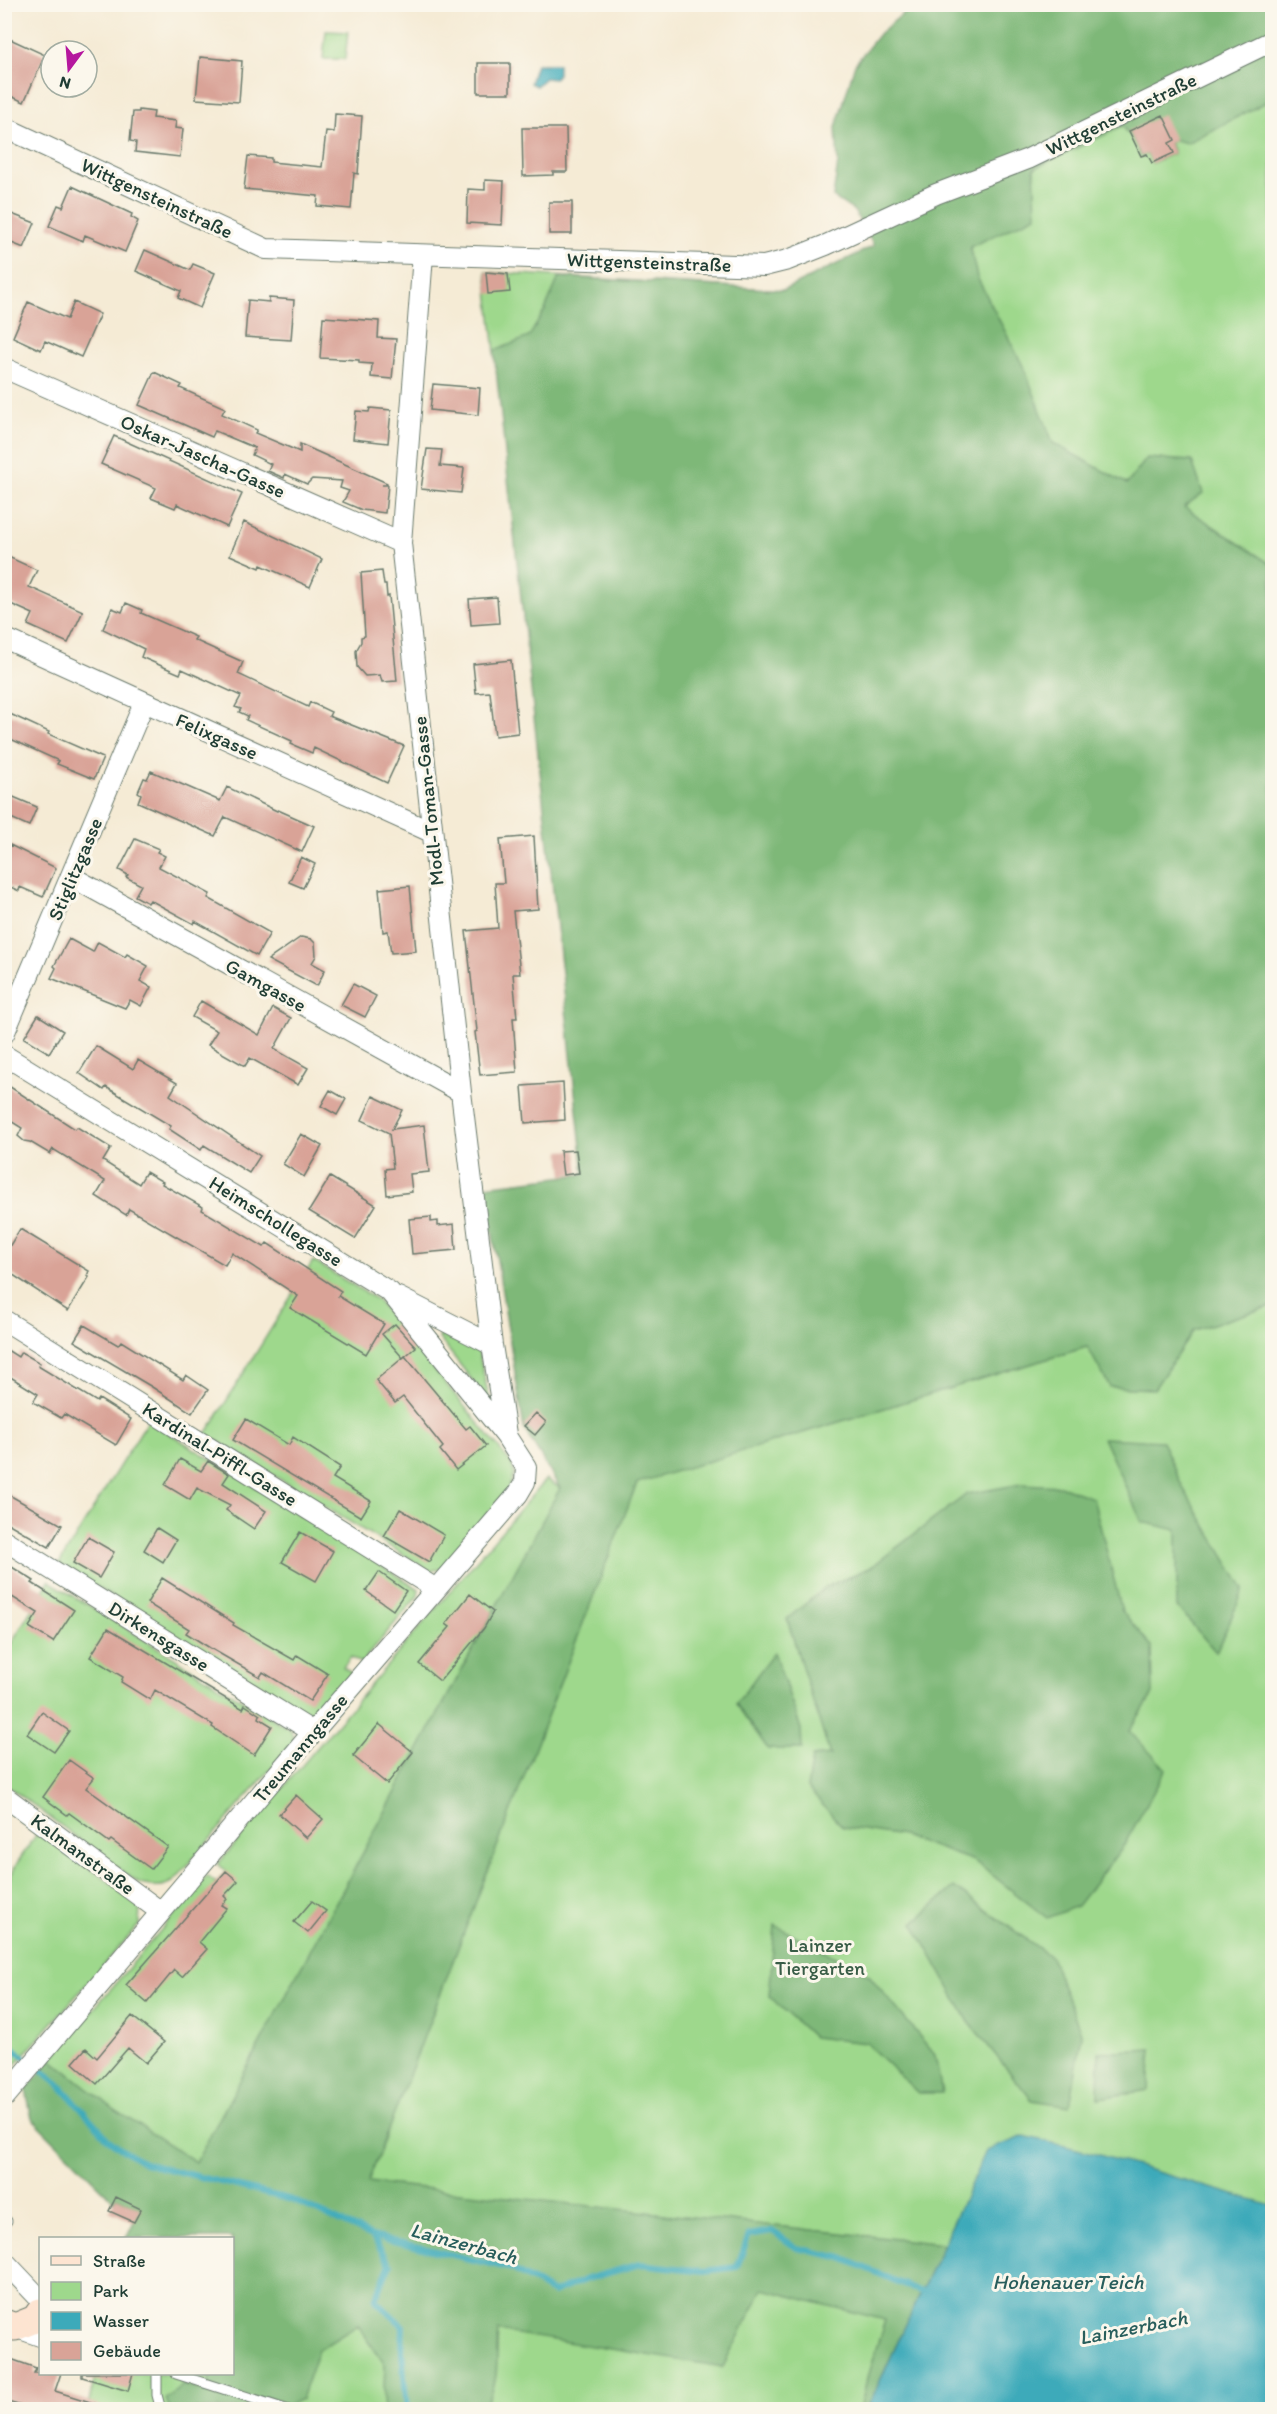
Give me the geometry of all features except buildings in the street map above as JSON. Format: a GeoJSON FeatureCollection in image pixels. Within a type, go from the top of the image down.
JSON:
{"type":"FeatureCollection","features":[{"type":"Feature","properties":{"kind":"street","name":"Wittgensteinstraße"},"geometry":{"type":"LineString","coordinates":[[4,127],[266,249],[764,266],[788,260],[826,245],[936,194],[1028,159],[1269,43]]}},
{"type":"Feature","properties":{"kind":"street","name":"Modl-Toman-Gasse"},"geometry":{"type":"LineString","coordinates":[[423,255],[401,543],[461,1092],[492,1345],[506,1436]]}},
{"type":"Feature","properties":{"kind":"street","name":"Oskar-Jascha-Gasse"},"geometry":{"type":"LineString","coordinates":[[4,368],[401,543]]}},
{"type":"Feature","properties":{"kind":"street","name":"Felixgasse"},"geometry":{"type":"LineString","coordinates":[[4,638],[431,832]]}},
{"type":"Feature","properties":{"kind":"street","name":"Stiglitzgasse"},"geometry":{"type":"LineString","coordinates":[[4,1035],[144,703]]}},
{"type":"Feature","properties":{"kind":"street","name":"Gamgasse"},"geometry":{"type":"LineString","coordinates":[[72,877],[461,1092]]}},
{"type":"Feature","properties":{"kind":"street","name":"Heimschollegasse"},"geometry":{"type":"LineString","coordinates":[[4,1055],[390,1292],[506,1436]]}},
{"type":"Feature","properties":{"kind":"street"},"geometry":{"type":"LineString","coordinates":[[390,1292],[492,1345]]}},
{"type":"Feature","properties":{"kind":"street","name":"Kardinal-Piffl-Gasse"},"geometry":{"type":"LineString","coordinates":[[4,1320],[436,1589]]}},
{"type":"Feature","properties":{"kind":"street","name":"Treumanngasse"},"geometry":{"type":"LineString","coordinates":[[4,2098],[313,1732],[518,1494],[525,1482],[525,1467],[506,1436]]}},
{"type":"Feature","properties":{"kind":"street","name":"Dirkensgasse"},"geometry":{"type":"LineString","coordinates":[[4,1540],[313,1732]]}},
{"type":"Feature","properties":{"kind":"street","name":"Kalmanstraße"},"geometry":{"type":"LineString","coordinates":[[4,1797],[161,1912]]}},
{"type":"Feature","properties":{"kind":"street"},"geometry":{"type":"LineString","coordinates":[[4,2261],[39,2298]]}},
{"type":"Feature","properties":{"kind":"street"},"geometry":{"type":"LineString","coordinates":[[10,2325],[35,2319],[39,2313]]}},
{"type":"Feature","properties":{"kind":"street"},"geometry":{"type":"LineString","coordinates":[[10,2325],[39,2336]]}},
{"type":"Feature","properties":{"kind":"lane"},"geometry":{"type":"LineString","coordinates":[[1269,43],[1272,26]]}},
{"type":"Feature","properties":{"kind":"lane"},"geometry":{"type":"LineString","coordinates":[[157,2375],[157,2395],[161,2409]]}},
{"type":"Feature","properties":{"kind":"lane"},"geometry":{"type":"LineString","coordinates":[[182,2375],[290,2409]]}},
{"type":"Feature","properties":{"kind":"green space"},"geometry":{"type":"Polygon","coordinates":[[[917,4],[1272,5],[1272,99],[1187,143],[1175,140],[1170,143],[1174,153],[1152,163],[1147,154],[1141,156],[1129,132],[1127,133],[1123,126],[1034,168],[1036,216],[970,247],[977,277],[1024,368],[1053,443],[1127,484],[1147,458],[1192,461],[1203,493],[1184,507],[1272,565],[1272,1306],[1194,1330],[1154,1389],[1110,1387],[1087,1347],[637,1483],[368,2182],[943,2244],[867,2409],[860,2409],[885,2320],[763,2289],[723,2367],[498,2331],[495,2381],[493,2390],[482,2409],[383,2409],[385,2365],[358,2325],[318,2350],[301,2399],[280,2409],[170,2409],[166,2399],[183,2385],[205,2392],[211,2375],[234,2375],[234,2237],[126,2237],[140,2209],[116,2197],[114,2201],[32,2119],[26,2090],[51,2059],[115,2110],[196,2162],[560,1488],[524,1429],[485,1186],[584,1174],[494,351],[529,337],[545,310],[559,277],[784,290],[874,246],[854,211],[833,197],[838,163],[836,127],[855,64],[880,33],[917,4]]]}},
{"type":"Feature","properties":{"kind":"green space"},"geometry":{"type":"Polygon","coordinates":[[[326,31],[348,32],[345,59],[323,59],[326,31]]]}},
{"type":"Feature","properties":{"kind":"green space","name":"Lainzer Tiergarten"},"geometry":{"type":"Polygon","coordinates":[[[1272,53],[1272,2409],[87,2409],[96,2375],[234,2375],[234,2237],[231,2237],[115,2110],[51,2059],[207,1876],[216,1883],[226,1871],[218,1864],[546,1479],[560,1488],[607,1355],[486,272],[784,290],[1272,53]]]}},
{"type":"Feature","properties":{"kind":"green space"},"geometry":{"type":"Polygon","coordinates":[[[313,1261],[376,1299],[512,1464],[514,1474],[507,1492],[441,1569],[430,1571],[206,1434],[313,1261]]]}},
{"type":"Feature","properties":{"kind":"green space"},"geometry":{"type":"Polygon","coordinates":[[[440,1335],[478,1350],[489,1397],[487,1399],[439,1338],[440,1335]]]}},
{"type":"Feature","properties":{"kind":"green space"},"geometry":{"type":"Polygon","coordinates":[[[148,1420],[419,1589],[418,1596],[361,1663],[351,1657],[343,1667],[352,1674],[312,1717],[306,1716],[59,1564],[148,1420]]]}},
{"type":"Feature","properties":{"kind":"green space"},"geometry":{"type":"Polygon","coordinates":[[[1103,1438],[1162,1441],[1183,1488],[1244,1589],[1216,1652],[1177,1607],[1177,1530],[1142,1522],[1103,1438]]]}},
{"type":"Feature","properties":{"kind":"green space"},"geometry":{"type":"Polygon","coordinates":[[[1021,1484],[1060,1486],[1093,1498],[1122,1611],[1152,1647],[1153,1694],[1129,1731],[1166,1769],[1124,1845],[1077,1906],[1047,1918],[974,1861],[903,1836],[843,1827],[807,1788],[812,1757],[830,1755],[787,1619],[826,1587],[871,1567],[967,1494],[1021,1484]]]}},
{"type":"Feature","properties":{"kind":"green space"},"geometry":{"type":"Polygon","coordinates":[[[49,1581],[291,1730],[294,1742],[174,1881],[166,1885],[140,1884],[5,1784],[4,1655],[49,1581]]]}},
{"type":"Feature","properties":{"kind":"green space"},"geometry":{"type":"Polygon","coordinates":[[[774,1652],[801,1729],[802,1749],[768,1749],[736,1704],[774,1652]]]}},
{"type":"Feature","properties":{"kind":"green space"},"geometry":{"type":"Polygon","coordinates":[[[38,1832],[140,1904],[139,1925],[7,2074],[11,2078],[5,2085],[5,1888],[17,1863],[38,1832]]]}},
{"type":"Feature","properties":{"kind":"green space"},"geometry":{"type":"Polygon","coordinates":[[[954,1887],[1051,1957],[1082,2035],[1070,2106],[1032,2100],[969,2022],[913,1923],[954,1887]]]}},
{"type":"Feature","properties":{"kind":"green space"},"geometry":{"type":"Polygon","coordinates":[[[775,1925],[869,1975],[935,2055],[942,2093],[918,2093],[866,2043],[813,2037],[769,1996],[775,1925]]]}},
{"type":"Feature","properties":{"kind":"green space"},"geometry":{"type":"Polygon","coordinates":[[[1152,2049],[1149,2090],[1098,2098],[1099,2052],[1152,2049]]]}},
{"type":"Feature","properties":{"kind":"water"},"geometry":{"type":"Polygon","coordinates":[[[536,64],[558,64],[558,74],[554,79],[545,78],[536,86],[530,83],[536,64]]]}},
{"type":"Feature","properties":{"kind":"water","name":"Hohenauer Teich"},"geometry":{"type":"Polygon","coordinates":[[[1024,2136],[1089,2152],[1272,2206],[1272,2409],[867,2409],[986,2151],[1024,2136]]]}},
{"type":"Feature","properties":{"kind":"waterway","name":"Lainzerbach"},"geometry":{"type":"LineString","coordinates":[[4,2041],[58,2083],[110,2141],[144,2163],[292,2200],[372,2236],[512,2269],[553,2293],[587,2279],[640,2264],[704,2271],[737,2267],[749,2235],[772,2231],[797,2248],[842,2258],[926,2294]]}},
{"type":"Feature","properties":{"kind":"waterway"},"geometry":{"type":"LineString","coordinates":[[372,2236],[390,2264],[375,2300],[403,2326],[402,2352],[407,2410]]}}]}
